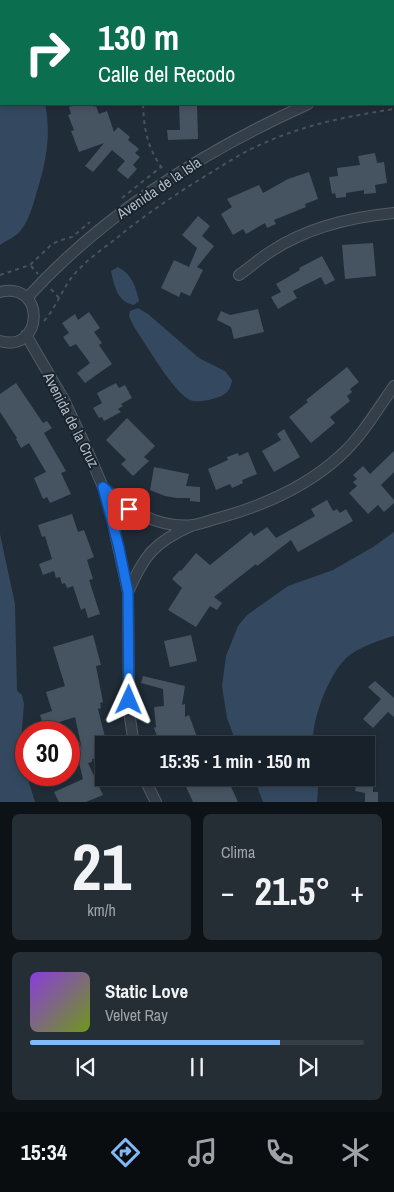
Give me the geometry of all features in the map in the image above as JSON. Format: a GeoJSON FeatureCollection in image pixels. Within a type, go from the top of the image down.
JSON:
{"type":"FeatureCollection","features":[{"type":"Feature","properties":{"kind":"street","name":"Avenida de la Isla"},"geometry":{"type":"LineString","coordinates":[[27,298],[54,269],[136,202],[170,179],[264,124],[306,105]]}},
{"type":"Feature","properties":{"kind":"street"},"geometry":{"type":"LineString","coordinates":[[239,275],[270,252],[310,232],[360,217],[394,213]]}},
{"type":"Feature","properties":{"kind":"street"},"geometry":{"type":"LineString","coordinates":[[0,292],[14,291],[27,298],[31,304],[34,317],[33,324],[26,335],[12,342],[0,340]]}},
{"type":"Feature","properties":{"kind":"street","name":"Avenida de la Cruz"},"geometry":{"type":"LineString","coordinates":[[26,335],[64,400],[103,487],[128,592],[129,711],[133,736]]}},
{"type":"Feature","properties":{"kind":"street"},"geometry":{"type":"LineString","coordinates":[[128,592],[137,572],[156,545],[171,534],[193,525],[237,514],[301,485],[322,472],[363,431],[394,386]]}},
{"type":"Feature","properties":{"kind":"street"},"geometry":{"type":"LineString","coordinates":[[103,487],[116,500],[141,515],[176,524],[193,525]]}},
{"type":"Feature","properties":{"kind":"street"},"geometry":{"type":"LineString","coordinates":[[148,786],[156,802]]}},
{"type":"Feature","properties":{"kind":"path"},"geometry":{"type":"LineString","coordinates":[[143,105],[144,129],[153,156],[170,179]]}},
{"type":"Feature","properties":{"kind":"path"},"geometry":{"type":"LineString","coordinates":[[42,323],[52,312],[62,291],[80,268],[172,196],[226,163],[261,144],[313,126],[394,109]]}},
{"type":"Feature","properties":{"kind":"path"},"geometry":{"type":"LineString","coordinates":[[117,202],[161,167]]}},
{"type":"Feature","properties":{"kind":"path"},"geometry":{"type":"LineString","coordinates":[[0,275],[30,265],[51,245],[72,237],[94,219]]}},
{"type":"Feature","properties":{"kind":"water"},"geometry":{"type":"Polygon","coordinates":[[[0,105],[45,105],[48,140],[39,186],[30,215],[19,232],[0,245],[0,105]]]}},
{"type":"Feature","properties":{"kind":"water"},"geometry":{"type":"Polygon","coordinates":[[[118,267],[127,273],[135,286],[139,301],[134,305],[120,297],[117,292],[111,271],[118,267]]]}},
{"type":"Feature","properties":{"kind":"water"},"geometry":{"type":"Polygon","coordinates":[[[138,308],[148,314],[199,358],[225,371],[232,380],[227,392],[216,398],[199,401],[190,400],[183,395],[160,367],[134,327],[129,316],[130,311],[138,308]]]}},
{"type":"Feature","properties":{"kind":"water"},"geometry":{"type":"Polygon","coordinates":[[[394,532],[394,636],[356,651],[343,661],[323,696],[313,736],[234,736],[227,718],[222,686],[226,656],[238,626],[247,615],[288,586],[333,570],[373,547],[394,532]]]}},
{"type":"Feature","properties":{"kind":"water"},"geometry":{"type":"Polygon","coordinates":[[[0,534],[15,604],[17,691],[22,695],[24,704],[23,721],[15,721],[15,786],[30,786],[35,802],[0,802],[0,534]]]}},
{"type":"Feature","properties":{"kind":"water"},"geometry":{"type":"Polygon","coordinates":[[[257,786],[318,786],[317,802],[263,802],[257,786]]]}},
{"type":"Feature","properties":{"kind":"building"},"geometry":{"type":"Polygon","coordinates":[[[93,105],[94,107],[96,106],[99,114],[107,111],[114,132],[118,127],[130,137],[128,140],[139,149],[135,153],[140,157],[133,165],[137,169],[128,179],[117,170],[125,161],[112,150],[93,172],[85,166],[104,143],[79,152],[71,131],[74,130],[68,115],[71,114],[69,107],[93,105]]]}},
{"type":"Feature","properties":{"kind":"building"},"geometry":{"type":"Polygon","coordinates":[[[179,105],[197,105],[198,139],[168,140],[167,130],[180,130],[179,105]]]}},
{"type":"Feature","properties":{"kind":"building"},"geometry":{"type":"Polygon","coordinates":[[[375,153],[377,163],[384,162],[387,183],[375,185],[376,193],[364,194],[364,190],[346,193],[346,197],[336,198],[335,193],[332,194],[329,177],[338,176],[337,168],[360,165],[358,156],[375,153]]]}},
{"type":"Feature","properties":{"kind":"building"},"geometry":{"type":"Polygon","coordinates":[[[309,172],[318,199],[305,204],[306,207],[274,220],[276,224],[267,228],[265,223],[246,234],[243,229],[233,235],[221,214],[232,207],[227,199],[259,185],[263,193],[288,179],[309,172]]]}},
{"type":"Feature","properties":{"kind":"building"},"geometry":{"type":"Polygon","coordinates":[[[198,216],[210,226],[202,236],[214,246],[197,267],[203,270],[190,296],[181,292],[179,297],[161,288],[174,260],[189,267],[197,248],[182,235],[198,216]]]}},
{"type":"Feature","properties":{"kind":"building"},"geometry":{"type":"Polygon","coordinates":[[[373,243],[376,276],[345,279],[342,245],[373,243]]]}},
{"type":"Feature","properties":{"kind":"building"},"geometry":{"type":"Polygon","coordinates":[[[322,256],[335,280],[325,285],[321,277],[293,291],[297,298],[278,309],[271,297],[281,292],[276,284],[300,270],[299,268],[322,256]]]}},
{"type":"Feature","properties":{"kind":"building"},"geometry":{"type":"Polygon","coordinates":[[[258,309],[264,332],[234,339],[231,327],[217,320],[221,311],[230,315],[258,309]]]}},
{"type":"Feature","properties":{"kind":"building"},"geometry":{"type":"Polygon","coordinates":[[[89,312],[100,328],[94,332],[102,343],[99,345],[112,364],[85,383],[77,373],[90,363],[76,344],[70,347],[63,337],[69,333],[62,323],[75,314],[78,320],[89,312]]]}},
{"type":"Feature","properties":{"kind":"building"},"geometry":{"type":"Polygon","coordinates":[[[347,367],[359,382],[350,389],[352,392],[347,396],[350,401],[330,417],[335,423],[311,443],[289,417],[308,402],[306,400],[347,367]]]}},
{"type":"Feature","properties":{"kind":"building"},"geometry":{"type":"Polygon","coordinates":[[[16,383],[43,423],[47,421],[52,428],[44,433],[66,471],[61,473],[71,494],[50,503],[47,497],[43,499],[34,478],[46,472],[29,443],[21,448],[17,438],[0,412],[0,394],[16,383]]]}},
{"type":"Feature","properties":{"kind":"building"},"geometry":{"type":"Polygon","coordinates":[[[116,383],[119,388],[125,385],[132,398],[121,404],[123,406],[118,409],[121,412],[104,421],[102,417],[99,418],[93,408],[102,403],[97,393],[116,383]]]}},
{"type":"Feature","properties":{"kind":"building"},"geometry":{"type":"Polygon","coordinates":[[[127,418],[155,446],[144,457],[149,461],[133,476],[121,464],[126,460],[106,440],[127,418]]]}},
{"type":"Feature","properties":{"kind":"building"},"geometry":{"type":"Polygon","coordinates":[[[284,429],[300,457],[274,472],[262,451],[281,440],[277,434],[284,429]]]}},
{"type":"Feature","properties":{"kind":"building"},"geometry":{"type":"Polygon","coordinates":[[[394,451],[394,472],[381,485],[394,500],[394,503],[384,512],[378,505],[368,514],[349,493],[357,486],[353,482],[357,479],[353,475],[363,466],[370,474],[394,451]]]}},
{"type":"Feature","properties":{"kind":"building"},"geometry":{"type":"Polygon","coordinates":[[[248,452],[257,474],[242,480],[243,483],[232,488],[230,484],[216,490],[208,469],[228,460],[227,457],[238,453],[239,456],[248,452]]]}},
{"type":"Feature","properties":{"kind":"building"},"geometry":{"type":"Polygon","coordinates":[[[154,467],[189,474],[186,486],[200,487],[200,502],[190,501],[190,498],[165,496],[150,490],[154,467]]]}},
{"type":"Feature","properties":{"kind":"building"},"geometry":{"type":"Polygon","coordinates":[[[327,500],[333,511],[337,509],[340,513],[346,509],[353,521],[298,552],[291,540],[257,566],[256,564],[214,597],[222,603],[217,610],[210,606],[196,627],[168,610],[182,588],[172,579],[196,553],[210,565],[251,532],[254,536],[267,527],[276,538],[315,516],[311,509],[327,500]]]}},
{"type":"Feature","properties":{"kind":"building"},"geometry":{"type":"Polygon","coordinates":[[[72,514],[78,532],[84,530],[94,557],[87,560],[93,579],[89,580],[100,614],[88,618],[85,608],[81,610],[73,586],[67,588],[65,583],[62,584],[60,577],[56,578],[54,571],[43,575],[39,564],[52,559],[45,536],[42,537],[38,525],[72,514]]]}},
{"type":"Feature","properties":{"kind":"building"},"geometry":{"type":"Polygon","coordinates":[[[93,635],[101,665],[96,666],[103,702],[100,703],[101,708],[98,709],[105,736],[95,736],[95,759],[88,763],[95,778],[95,786],[99,786],[103,795],[86,802],[59,802],[54,792],[67,786],[80,786],[80,780],[83,779],[80,767],[80,744],[82,749],[80,721],[76,721],[75,717],[63,721],[42,721],[40,715],[52,711],[46,692],[65,686],[53,647],[93,635]]]}},
{"type":"Feature","properties":{"kind":"building"},"geometry":{"type":"Polygon","coordinates":[[[191,635],[197,661],[170,667],[164,641],[191,635]]]}},
{"type":"Feature","properties":{"kind":"building"},"geometry":{"type":"Polygon","coordinates":[[[143,676],[185,686],[182,705],[185,704],[185,717],[189,715],[197,736],[157,736],[154,728],[156,727],[154,707],[164,706],[163,689],[141,683],[143,676]]]}},
{"type":"Feature","properties":{"kind":"building"},"geometry":{"type":"Polygon","coordinates":[[[375,681],[394,698],[394,717],[388,712],[373,728],[363,719],[381,699],[368,687],[375,681]]]}},
{"type":"Feature","properties":{"kind":"building"},"geometry":{"type":"Polygon","coordinates":[[[186,786],[231,786],[238,802],[193,802],[186,786]]]}},
{"type":"Feature","properties":{"kind":"building"},"geometry":{"type":"Polygon","coordinates":[[[356,786],[373,786],[373,792],[378,792],[378,802],[365,802],[365,793],[355,791],[356,786]]]}},
{"type":"Feature","properties":{"kind":"route"},"geometry":{"type":"LineString","coordinates":[[129,509],[116,500],[103,487],[128,592],[129,700]]}}]}
